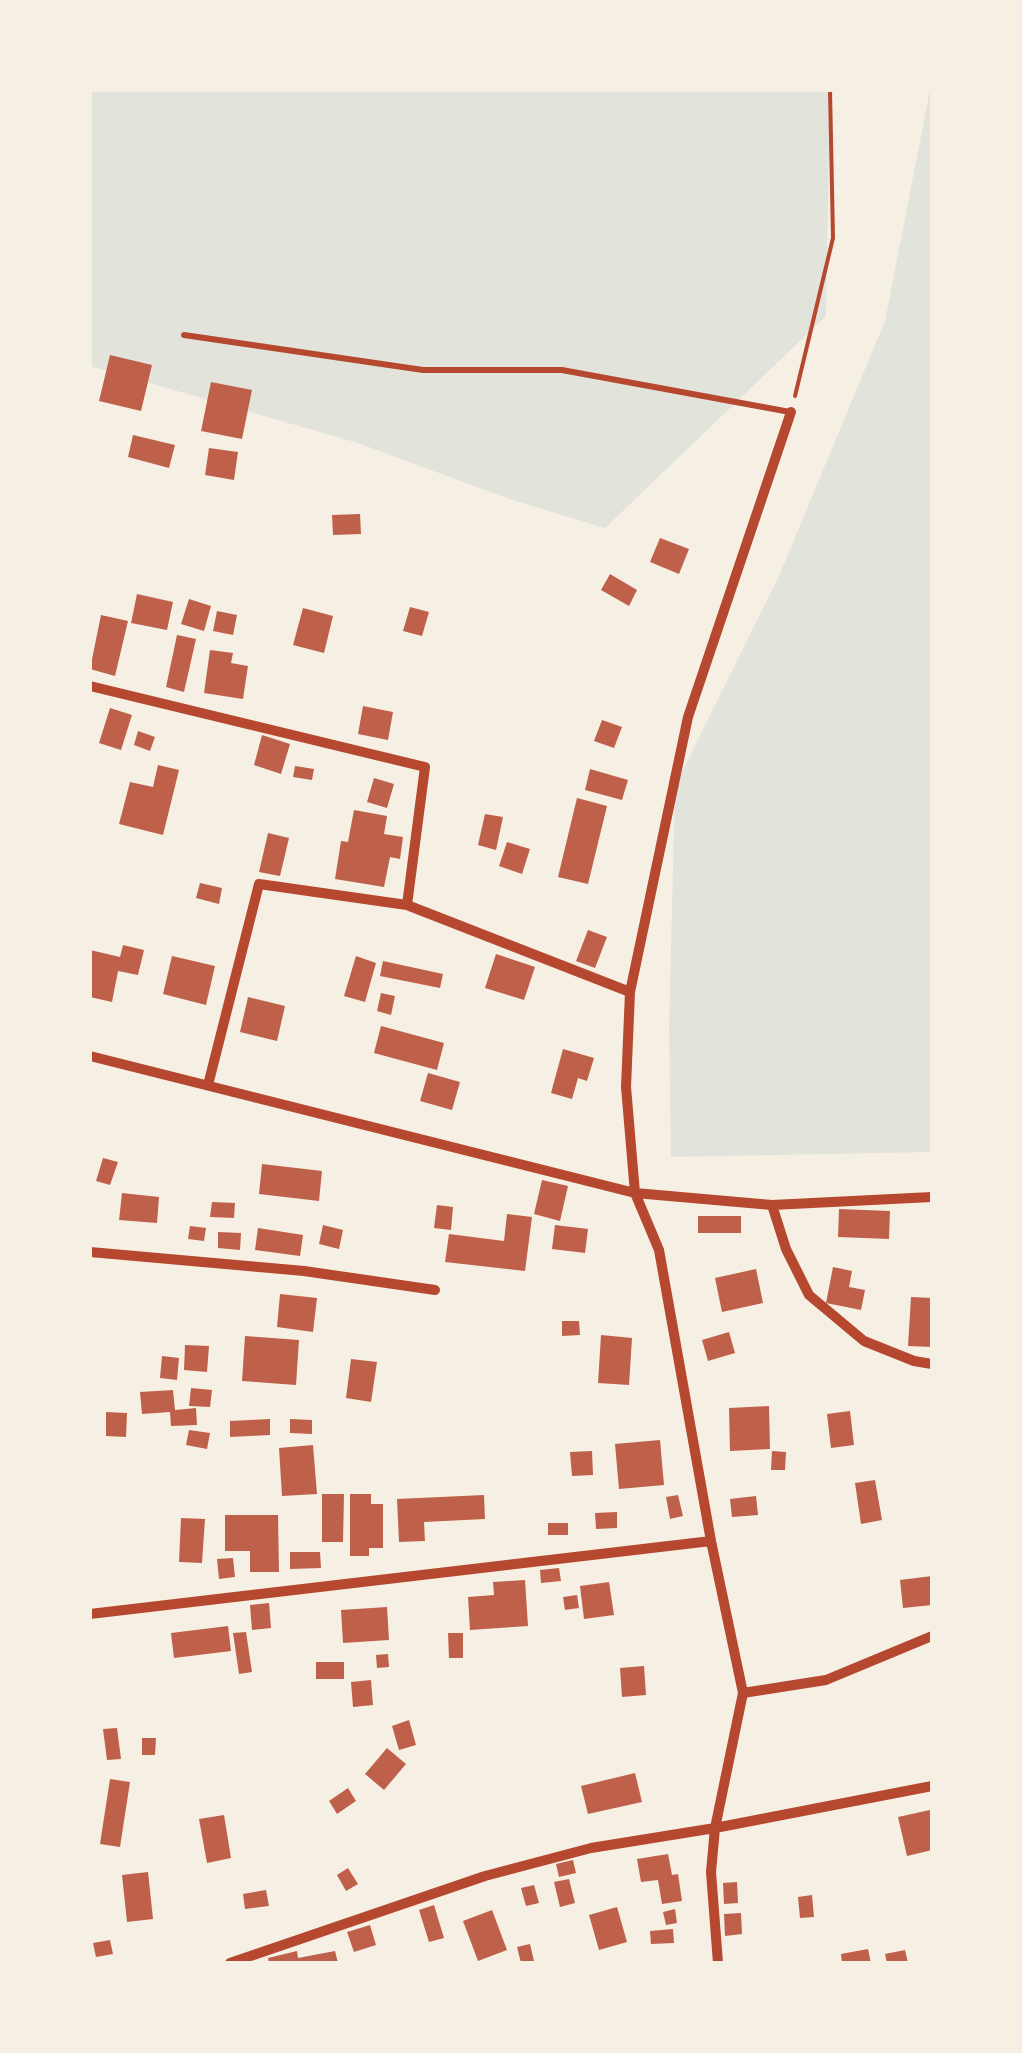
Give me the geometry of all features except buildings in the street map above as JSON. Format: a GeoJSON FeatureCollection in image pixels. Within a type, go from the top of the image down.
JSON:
{"type":"FeatureCollection","features":[{"type":"Feature","properties":{"kind":"street"},"geometry":{"type":"LineString","coordinates":[[718,1963],[711,1872],[715,1828],[743,1693],[711,1541],[659,1250],[636,1192],[626,1087],[630,992],[688,717],[791,412]]}},
{"type":"Feature","properties":{"kind":"street"},"geometry":{"type":"LineString","coordinates":[[90,686],[425,766],[407,904]]}},
{"type":"Feature","properties":{"kind":"street"},"geometry":{"type":"LineString","coordinates":[[208,1085],[259,884],[407,904],[630,992]]}},
{"type":"Feature","properties":{"kind":"street"},"geometry":{"type":"LineString","coordinates":[[90,1056],[636,1192],[772,1204],[932,1196]]}},
{"type":"Feature","properties":{"kind":"street"},"geometry":{"type":"LineString","coordinates":[[772,1204],[786,1249],[809,1295],[864,1341],[932,1364]]}},
{"type":"Feature","properties":{"kind":"street"},"geometry":{"type":"LineString","coordinates":[[90,1252],[304,1272],[435,1290]]}},
{"type":"Feature","properties":{"kind":"street"},"geometry":{"type":"LineString","coordinates":[[90,1614],[711,1541]]}},
{"type":"Feature","properties":{"kind":"street"},"geometry":{"type":"LineString","coordinates":[[743,1693],[826,1680],[932,1636]]}},
{"type":"Feature","properties":{"kind":"street"},"geometry":{"type":"LineString","coordinates":[[230,1963],[485,1876],[591,1848],[932,1786]]}},
{"type":"Feature","properties":{"kind":"lane"},"geometry":{"type":"LineString","coordinates":[[184,335],[423,370],[562,370],[791,412]]}},
{"type":"Feature","properties":{"kind":"path"},"geometry":{"type":"LineString","coordinates":[[791,412],[833,238],[830,90]]}},
{"type":"Feature","properties":{"kind":"shaded area"},"geometry":{"type":"Polygon","coordinates":[[[90,90],[830,90],[826,316],[605,528],[509,499],[358,443],[90,366],[90,90]]]}},
{"type":"Feature","properties":{"kind":"shaded area"},"geometry":{"type":"Polygon","coordinates":[[[930,90],[932,1152],[671,1157],[669,1030],[675,786],[779,576],[885,321],[930,90]]]}}]}
